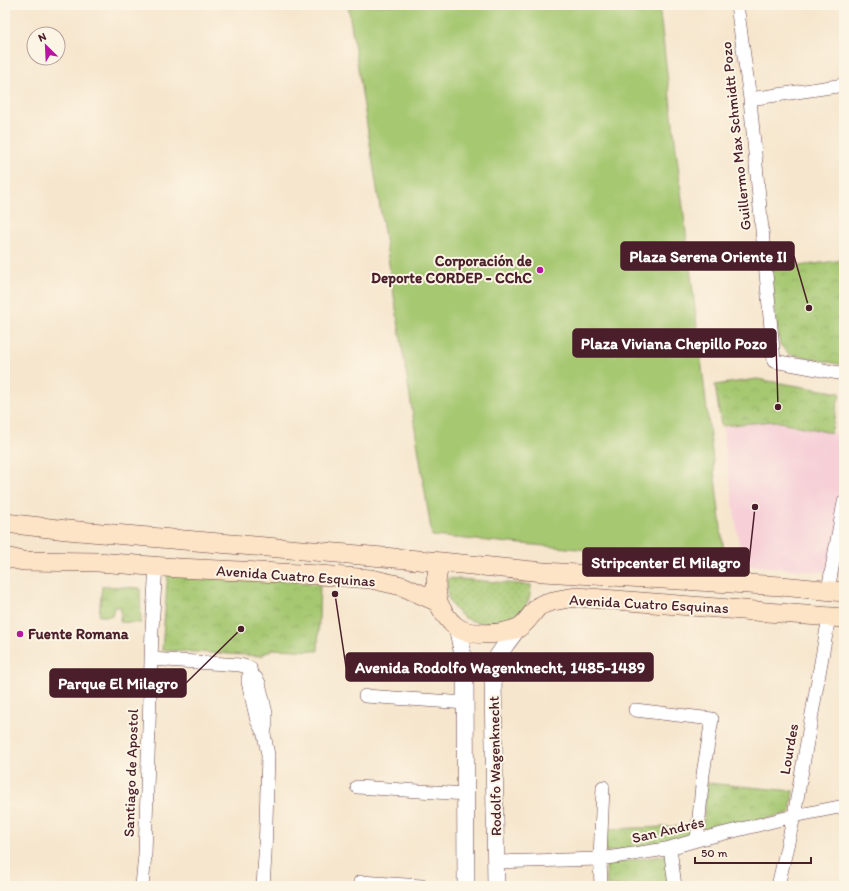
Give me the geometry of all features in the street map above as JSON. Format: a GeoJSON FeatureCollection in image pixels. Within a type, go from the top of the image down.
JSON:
{"type":"FeatureCollection","features":[{"type":"Feature","properties":{"kind":"main road","name":"Avenida Cuatro Esquinas"},"geometry":{"type":"LineString","coordinates":[[5,523],[67,530],[543,572],[773,585],[836,591]]}},
{"type":"Feature","properties":{"kind":"main road","name":"Avenida Cuatro Esquinas"},"geometry":{"type":"LineString","coordinates":[[5,557],[23,561],[97,562],[371,579],[402,586],[438,602]]}},
{"type":"Feature","properties":{"kind":"main road"},"geometry":{"type":"LineString","coordinates":[[441,562],[435,585],[438,602],[443,614],[457,627],[473,632],[494,634],[518,628],[531,618],[538,605],[543,572]]}},
{"type":"Feature","properties":{"kind":"main road","name":"Avenida Cuatro Esquinas"},"geometry":{"type":"LineString","coordinates":[[538,605],[576,597],[837,617]]}},
{"type":"Feature","properties":{"kind":"street","name":"Guillermo Max Schmidtt Pozo"},"geometry":{"type":"LineString","coordinates":[[737,5],[750,99],[774,361],[844,374]]}},
{"type":"Feature","properties":{"kind":"street"},"geometry":{"type":"LineString","coordinates":[[750,99],[844,85]]}},
{"type":"Feature","properties":{"kind":"street"},"geometry":{"type":"LineString","coordinates":[[836,591],[844,502]]}},
{"type":"Feature","properties":{"kind":"street","name":"Santiago de Apostol"},"geometry":{"type":"LineString","coordinates":[[142,886],[145,855],[151,659],[156,566]]}},
{"type":"Feature","properties":{"kind":"street","name":"Lourdes"},"geometry":{"type":"LineString","coordinates":[[778,886],[837,617]]}},
{"type":"Feature","properties":{"kind":"street","name":"Rodolfo Wagenknecht"},"geometry":{"type":"LineString","coordinates":[[457,627],[465,670],[466,886]]}},
{"type":"Feature","properties":{"kind":"street","name":"Rodolfo Wagenknecht"},"geometry":{"type":"LineString","coordinates":[[496,886],[493,678],[498,656],[518,628]]}},
{"type":"Feature","properties":{"kind":"street"},"geometry":{"type":"LineString","coordinates":[[151,659],[240,665],[250,668],[251,674],[248,678],[248,682],[257,721],[264,734],[268,755],[263,886]]}},
{"type":"Feature","properties":{"kind":"street"},"geometry":{"type":"LineString","coordinates":[[365,696],[466,703]]}},
{"type":"Feature","properties":{"kind":"street"},"geometry":{"type":"LineString","coordinates":[[635,710],[712,718],[703,774],[697,840]]}},
{"type":"Feature","properties":{"kind":"street"},"geometry":{"type":"LineString","coordinates":[[357,787],[466,794]]}},
{"type":"Feature","properties":{"kind":"street"},"geometry":{"type":"LineString","coordinates":[[601,886],[600,859],[603,787]]}},
{"type":"Feature","properties":{"kind":"street","name":"San Andrés"},"geometry":{"type":"LineString","coordinates":[[496,862],[600,859],[670,848],[794,816],[844,806]]}},
{"type":"Feature","properties":{"kind":"street"},"geometry":{"type":"LineString","coordinates":[[670,848],[675,886]]}},
{"type":"Feature","properties":{"kind":"street"},"geometry":{"type":"LineString","coordinates":[[360,886],[360,882],[422,886]]}},
{"type":"Feature","properties":{"kind":"shaded area"},"geometry":{"type":"Polygon","coordinates":[[[775,422],[841,435],[844,438],[844,574],[742,564],[722,427],[775,422]]]}},
{"type":"Feature","properties":{"kind":"green space","name":"Corporación de Deporte CORDEP - CChC"},"geometry":{"type":"Polygon","coordinates":[[[348,5],[659,5],[725,562],[432,536],[348,5]]]}},
{"type":"Feature","properties":{"kind":"green space"},"geometry":{"type":"Polygon","coordinates":[[[844,260],[844,365],[789,354],[780,345],[768,270],[844,260]]]}},
{"type":"Feature","properties":{"kind":"green space"},"geometry":{"type":"Polygon","coordinates":[[[757,379],[840,393],[831,433],[775,421],[721,426],[715,385],[757,379]]]}},
{"type":"Feature","properties":{"kind":"green space"},"geometry":{"type":"Polygon","coordinates":[[[168,572],[320,584],[318,651],[273,649],[261,656],[162,650],[168,572]]]}},
{"type":"Feature","properties":{"kind":"green space"},"geometry":{"type":"Polygon","coordinates":[[[448,578],[531,585],[528,600],[521,612],[509,619],[496,623],[481,623],[468,619],[457,611],[448,597],[448,578]]]}},
{"type":"Feature","properties":{"kind":"green space"},"geometry":{"type":"Polygon","coordinates":[[[102,586],[140,588],[141,623],[120,622],[121,607],[114,607],[112,616],[99,616],[102,586]]]}},
{"type":"Feature","properties":{"kind":"green space"},"geometry":{"type":"Polygon","coordinates":[[[707,783],[793,791],[790,813],[702,834],[707,783]]]}},
{"type":"Feature","properties":{"kind":"green space"},"geometry":{"type":"Polygon","coordinates":[[[692,826],[691,835],[665,843],[606,852],[607,829],[692,826]]]}},
{"type":"Feature","properties":{"kind":"green space"},"geometry":{"type":"Polygon","coordinates":[[[667,855],[669,886],[607,886],[606,864],[667,855]]]}},
{"type":"Feature","properties":{"kind":"place","name":"Corporación de Deporte CORDEP - CChC"},"geometry":{"type":"Point","coordinates":[540,270]}},
{"type":"Feature","properties":{"kind":"place","name":"Plaza Serena Oriente II"},"geometry":{"type":"Point","coordinates":[809,308]}},
{"type":"Feature","properties":{"kind":"place","name":"Plaza Viviana Chepillo Pozo"},"geometry":{"type":"Point","coordinates":[778,407]}},
{"type":"Feature","properties":{"kind":"place","name":"Stripcenter El Milagro"},"geometry":{"type":"Point","coordinates":[755,507]}},
{"type":"Feature","properties":{"kind":"place","name":"Avenida Rodolfo Wagenknecht, 1485-1489"},"geometry":{"type":"Point","coordinates":[335,594]}},
{"type":"Feature","properties":{"kind":"place","name":"Parque El Milagro"},"geometry":{"type":"Point","coordinates":[241,629]}},
{"type":"Feature","properties":{"kind":"place","name":"Fuente Romana"},"geometry":{"type":"Point","coordinates":[20,634]}}]}
